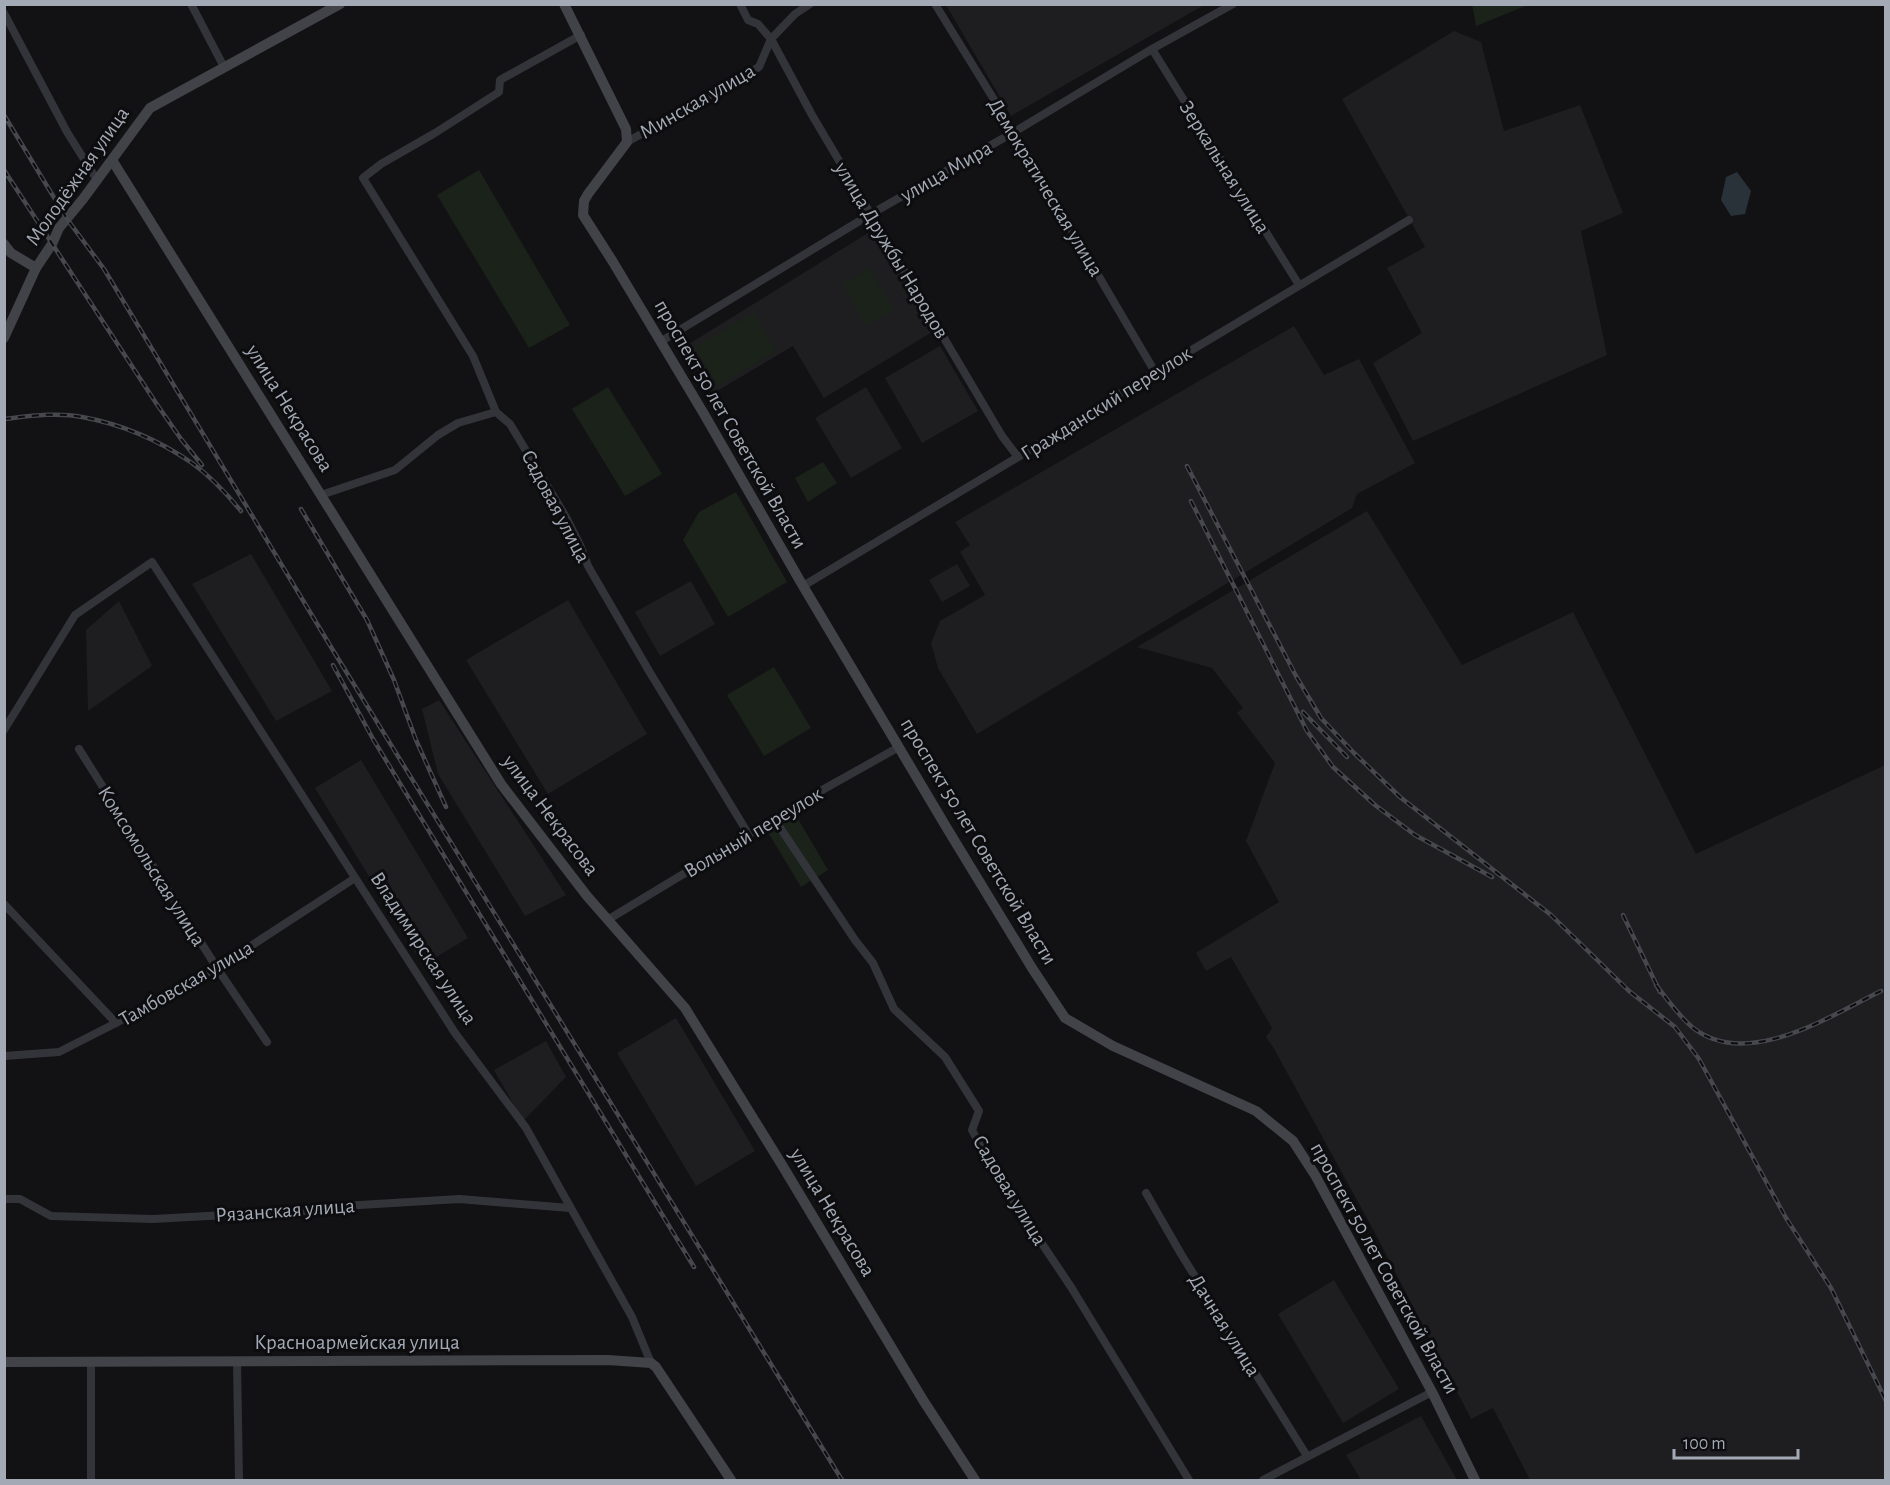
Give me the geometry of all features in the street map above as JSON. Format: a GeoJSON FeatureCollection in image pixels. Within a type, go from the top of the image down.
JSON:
{"type":"FeatureCollection","features":[{"type":"Feature","properties":{"kind":"street"},"geometry":{"type":"LineString","coordinates":[[191,4],[224,67]]}},
{"type":"Feature","properties":{"kind":"street","name":"Молодёжная улица"},"geometry":{"type":"LineString","coordinates":[[4,338],[36,268],[52,244],[59,228],[98,180],[150,108],[340,4]]}},
{"type":"Feature","properties":{"kind":"street"},"geometry":{"type":"LineString","coordinates":[[564,4],[626,129],[627,142]]}},
{"type":"Feature","properties":{"kind":"street"},"geometry":{"type":"LineString","coordinates":[[740,4],[748,20],[758,24],[771,39]]}},
{"type":"Feature","properties":{"kind":"street","name":"Минская улица"},"geometry":{"type":"LineString","coordinates":[[627,142],[759,67],[771,39],[795,14],[810,4]]}},
{"type":"Feature","properties":{"kind":"street","name":"Демократическая улица"},"geometry":{"type":"LineString","coordinates":[[935,4],[1014,132],[1155,372]]}},
{"type":"Feature","properties":{"kind":"street","name":"улица Мира"},"geometry":{"type":"LineString","coordinates":[[660,342],[871,214],[1233,4]]}},
{"type":"Feature","properties":{"kind":"street"},"geometry":{"type":"LineString","coordinates":[[4,13],[67,132],[98,180]]}},
{"type":"Feature","properties":{"kind":"street","name":"Садовая улица"},"geometry":{"type":"LineString","coordinates":[[581,35],[500,80],[499,92],[381,164],[363,178],[473,356],[496,412],[510,424],[566,517],[588,566],[749,835]]}},
{"type":"Feature","properties":{"kind":"street","name":"улица Дружбы Народов"},"geometry":{"type":"LineString","coordinates":[[771,39],[812,115],[1002,436],[1018,457]]}},
{"type":"Feature","properties":{"kind":"street","name":"Зеркальная улица"},"geometry":{"type":"LineString","coordinates":[[1152,49],[1299,285]]}},
{"type":"Feature","properties":{"kind":"street","name":"проспект 50 лет Советской Власти"},"geometry":{"type":"LineString","coordinates":[[627,142],[588,194],[584,201],[583,215],[1032,968],[1065,1018],[1113,1046],[1256,1111],[1293,1141],[1315,1175],[1432,1392],[1475,1480]]}},
{"type":"Feature","properties":{"kind":"street","name":"улица Некрасова"},"geometry":{"type":"LineString","coordinates":[[112,160],[501,784],[587,896],[685,1008],[923,1400],[975,1480]]}},
{"type":"Feature","properties":{"kind":"street","name":"Гражданский переулок"},"geometry":{"type":"LineString","coordinates":[[803,586],[1409,220]]}},
{"type":"Feature","properties":{"kind":"street"},"geometry":{"type":"LineString","coordinates":[[4,244],[11,253],[36,268]]}},
{"type":"Feature","properties":{"kind":"street"},"geometry":{"type":"LineString","coordinates":[[321,495],[395,470],[438,435],[458,423],[496,412]]}},
{"type":"Feature","properties":{"kind":"street","name":"Владимирская улица"},"geometry":{"type":"LineString","coordinates":[[4,730],[75,615],[152,562],[455,1033],[526,1128],[632,1317],[651,1363]]}},
{"type":"Feature","properties":{"kind":"street","name":"Вольный переулок"},"geometry":{"type":"LineString","coordinates":[[609,919],[899,747]]}},
{"type":"Feature","properties":{"kind":"street","name":"Комсомольская улица"},"geometry":{"type":"LineString","coordinates":[[79,748],[217,968],[267,1042]]}},
{"type":"Feature","properties":{"kind":"street","name":"Садовая улица"},"geometry":{"type":"LineString","coordinates":[[775,820],[873,963],[894,1009],[945,1057],[979,1111],[972,1130],[994,1172],[1071,1287],[1189,1480]]}},
{"type":"Feature","properties":{"kind":"street","name":"Тамбовская улица"},"geometry":{"type":"LineString","coordinates":[[4,1056],[59,1052],[217,968],[355,878]]}},
{"type":"Feature","properties":{"kind":"street"},"geometry":{"type":"LineString","coordinates":[[4,904],[116,1023]]}},
{"type":"Feature","properties":{"kind":"street","name":"Дачная улица"},"geometry":{"type":"LineString","coordinates":[[1146,1193],[1180,1254],[1307,1456]]}},
{"type":"Feature","properties":{"kind":"street","name":"Рязанская улица"},"geometry":{"type":"LineString","coordinates":[[4,1199],[20,1199],[51,1216],[153,1219],[272,1215],[343,1206],[459,1199],[570,1208]]}},
{"type":"Feature","properties":{"kind":"street","name":"Красноармейская улица"},"geometry":{"type":"LineString","coordinates":[[4,1362],[608,1360],[651,1363]]}},
{"type":"Feature","properties":{"kind":"street"},"geometry":{"type":"LineString","coordinates":[[91,1361],[91,1480]]}},
{"type":"Feature","properties":{"kind":"street"},"geometry":{"type":"LineString","coordinates":[[237,1362],[239,1480]]}},
{"type":"Feature","properties":{"kind":"street"},"geometry":{"type":"LineString","coordinates":[[651,1363],[656,1367],[727,1479]]}},
{"type":"Feature","properties":{"kind":"street"},"geometry":{"type":"LineString","coordinates":[[1263,1480],[1432,1392]]}},
{"type":"Feature","properties":{"kind":"shaded area"},"geometry":{"type":"Polygon","coordinates":[[[1472,4],[1528,4],[1528,5],[1476,26],[1472,4]]]}},
{"type":"Feature","properties":{"kind":"shaded area"},"geometry":{"type":"Polygon","coordinates":[[[946,5],[1204,5],[1011,116],[946,5]]]}},
{"type":"Feature","properties":{"kind":"shaded area"},"geometry":{"type":"Polygon","coordinates":[[[1454,31],[1481,42],[1504,131],[1580,105],[1623,213],[1581,231],[1607,355],[1413,441],[1373,363],[1422,333],[1387,268],[1425,247],[1342,99],[1454,31]]]}},
{"type":"Feature","properties":{"kind":"shaded area"},"geometry":{"type":"Polygon","coordinates":[[[479,170],[570,325],[529,348],[437,195],[479,170]]]}},
{"type":"Feature","properties":{"kind":"shaded area"},"geometry":{"type":"Polygon","coordinates":[[[1737,172],[1751,191],[1745,214],[1731,216],[1721,200],[1726,177],[1737,172]]]}},
{"type":"Feature","properties":{"kind":"shaded area"},"geometry":{"type":"Polygon","coordinates":[[[876,228],[937,329],[824,398],[793,346],[712,394],[684,347],[876,228]]]}},
{"type":"Feature","properties":{"kind":"shaded area"},"geometry":{"type":"Polygon","coordinates":[[[869,268],[894,310],[867,326],[842,284],[869,268]]]}},
{"type":"Feature","properties":{"kind":"shaded area"},"geometry":{"type":"Polygon","coordinates":[[[753,313],[776,351],[718,386],[695,347],[753,313]]]}},
{"type":"Feature","properties":{"kind":"shaded area"},"geometry":{"type":"Polygon","coordinates":[[[1294,326],[1324,375],[1359,359],[1415,463],[1357,494],[1352,508],[977,734],[938,668],[931,643],[940,621],[985,595],[960,552],[970,545],[955,522],[1294,326]]]}},
{"type":"Feature","properties":{"kind":"shaded area"},"geometry":{"type":"Polygon","coordinates":[[[940,346],[978,411],[922,443],[885,378],[940,346]]]}},
{"type":"Feature","properties":{"kind":"shaded area"},"geometry":{"type":"Polygon","coordinates":[[[608,387],[662,474],[625,496],[572,409],[608,387]]]}},
{"type":"Feature","properties":{"kind":"shaded area"},"geometry":{"type":"Polygon","coordinates":[[[866,387],[902,448],[851,478],[815,418],[866,387]]]}},
{"type":"Feature","properties":{"kind":"shaded area"},"geometry":{"type":"Polygon","coordinates":[[[823,462],[837,483],[808,502],[795,478],[823,462]]]}},
{"type":"Feature","properties":{"kind":"shaded area"},"geometry":{"type":"Polygon","coordinates":[[[736,492],[787,582],[728,617],[683,540],[699,512],[736,492]]]}},
{"type":"Feature","properties":{"kind":"shaded area"},"geometry":{"type":"Polygon","coordinates":[[[1367,511],[1462,665],[1573,612],[1696,854],[1885,765],[1885,1480],[1530,1480],[1493,1408],[1471,1419],[1374,1231],[1266,1037],[1272,1028],[1231,957],[1206,971],[1196,953],[1279,902],[1246,841],[1275,763],[1237,713],[1243,708],[1212,668],[1137,647],[1367,511]]]}},
{"type":"Feature","properties":{"kind":"shaded area"},"geometry":{"type":"Polygon","coordinates":[[[251,554],[332,691],[276,721],[192,584],[251,554]]]}},
{"type":"Feature","properties":{"kind":"shaded area"},"geometry":{"type":"Polygon","coordinates":[[[957,564],[970,586],[942,602],[929,580],[957,564]]]}},
{"type":"Feature","properties":{"kind":"shaded area"},"geometry":{"type":"Polygon","coordinates":[[[691,581],[715,624],[660,656],[635,612],[691,581]]]}},
{"type":"Feature","properties":{"kind":"shaded area"},"geometry":{"type":"Polygon","coordinates":[[[568,600],[647,734],[548,794],[466,660],[568,600]]]}},
{"type":"Feature","properties":{"kind":"shaded area"},"geometry":{"type":"Polygon","coordinates":[[[119,601],[152,666],[88,711],[86,630],[119,601]]]}},
{"type":"Feature","properties":{"kind":"shaded area"},"geometry":{"type":"Polygon","coordinates":[[[774,667],[811,728],[764,756],[727,695],[774,667]]]}},
{"type":"Feature","properties":{"kind":"shaded area"},"geometry":{"type":"Polygon","coordinates":[[[439,700],[566,895],[525,916],[438,774],[422,709],[439,700]]]}},
{"type":"Feature","properties":{"kind":"shaded area"},"geometry":{"type":"Polygon","coordinates":[[[361,760],[468,938],[423,965],[315,788],[361,760]]]}},
{"type":"Feature","properties":{"kind":"shaded area"},"geometry":{"type":"Polygon","coordinates":[[[794,812],[828,870],[801,887],[766,829],[794,812]]]}},
{"type":"Feature","properties":{"kind":"shaded area"},"geometry":{"type":"Polygon","coordinates":[[[676,1018],[755,1151],[696,1186],[617,1053],[676,1018]]]}},
{"type":"Feature","properties":{"kind":"shaded area"},"geometry":{"type":"Polygon","coordinates":[[[546,1041],[566,1077],[523,1121],[494,1070],[546,1041]]]}},
{"type":"Feature","properties":{"kind":"shaded area"},"geometry":{"type":"Polygon","coordinates":[[[1334,1280],[1399,1389],[1343,1423],[1278,1314],[1334,1280]]]}},
{"type":"Feature","properties":{"kind":"shaded area"},"geometry":{"type":"Polygon","coordinates":[[[1421,1416],[1457,1480],[1361,1480],[1346,1455],[1421,1416]]]}},
{"type":"Feature","properties":{"kind":"railway"},"geometry":{"type":"LineString","coordinates":[[4,115],[67,219],[104,269],[331,647],[842,1480]]}},
{"type":"Feature","properties":{"kind":"railway"},"geometry":{"type":"LineString","coordinates":[[4,170],[156,403],[202,465]]}},
{"type":"Feature","properties":{"kind":"railway"},"geometry":{"type":"LineString","coordinates":[[4,419],[63,415],[97,420],[126,429],[167,448],[192,463],[241,511]]}},
{"type":"Feature","properties":{"kind":"railway"},"geometry":{"type":"LineString","coordinates":[[1187,466],[1296,676],[1321,718],[1400,797],[1551,915],[1629,991],[1675,1027],[1699,1059],[1786,1218],[1831,1288],[1886,1401]]}},
{"type":"Feature","properties":{"kind":"railway"},"geometry":{"type":"LineString","coordinates":[[1191,501],[1307,731],[1333,767],[1375,805],[1415,835],[1492,877]]}},
{"type":"Feature","properties":{"kind":"railway"},"geometry":{"type":"LineString","coordinates":[[301,509],[367,620],[446,807]]}},
{"type":"Feature","properties":{"kind":"railway"},"geometry":{"type":"LineString","coordinates":[[333,665],[373,739],[694,1267]]}},
{"type":"Feature","properties":{"kind":"railway"},"geometry":{"type":"LineString","coordinates":[[1303,712],[1347,757]]}},
{"type":"Feature","properties":{"kind":"railway"},"geometry":{"type":"LineString","coordinates":[[1623,915],[1660,992]]}},
{"type":"Feature","properties":{"kind":"railway"},"geometry":{"type":"LineString","coordinates":[[1656,985],[1692,1027],[1714,1039],[1737,1043],[1762,1042],[1788,1035],[1881,991]]}}]}
